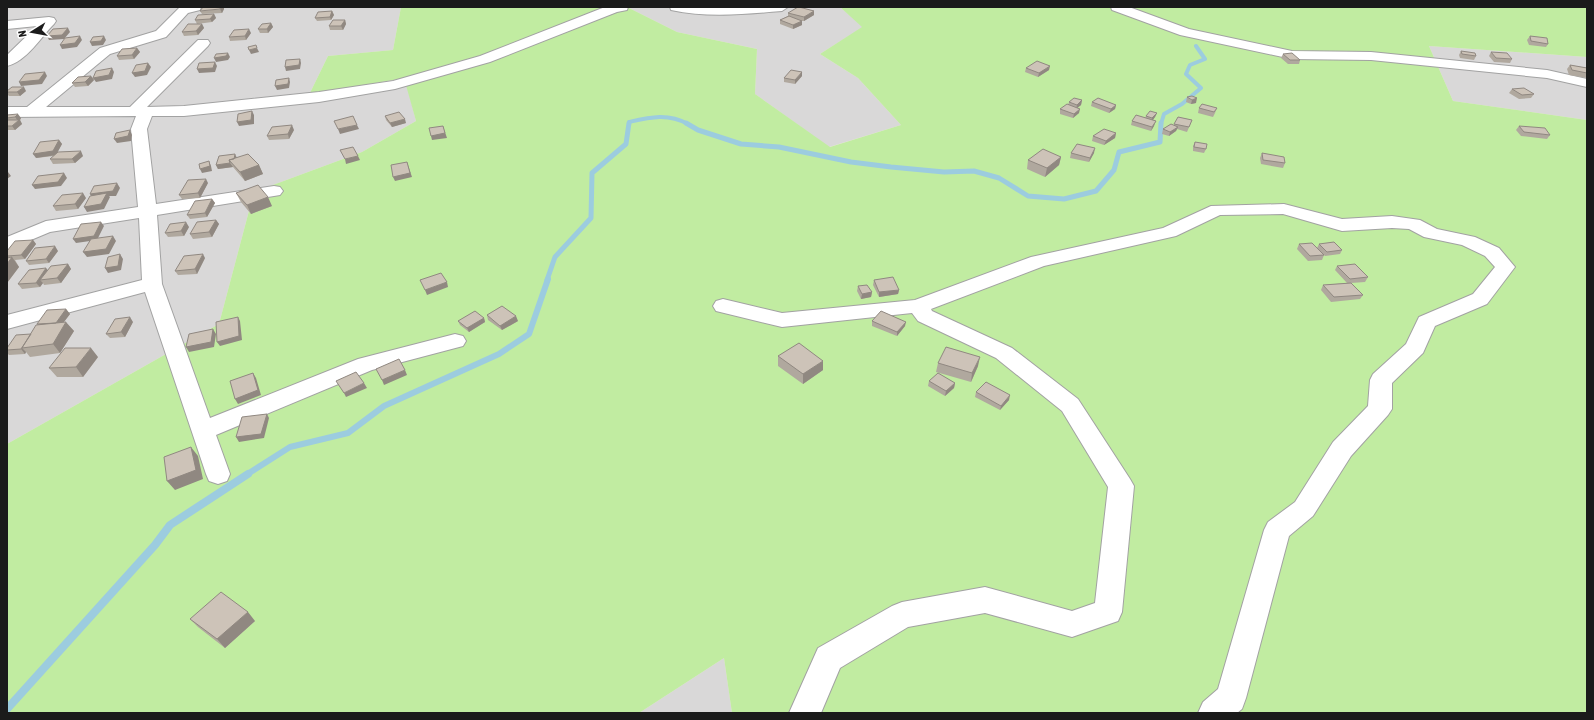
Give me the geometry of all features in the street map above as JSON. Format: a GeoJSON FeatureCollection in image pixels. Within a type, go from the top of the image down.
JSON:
{"type":"FeatureCollection","features":[{"type":"Feature","properties":{"kind":"street"},"geometry":{"type":"LineString","coordinates":[[30,113],[105,51],[161,34],[183,10],[195,7]]}},
{"type":"Feature","properties":{"kind":"street"},"geometry":{"type":"LineString","coordinates":[[7,112],[184,111],[319,97],[395,85],[485,60],[614,8],[622,7]]}},
{"type":"Feature","properties":{"kind":"street"},"geometry":{"type":"LineString","coordinates":[[676,7],[700,10],[782,7]]}},
{"type":"Feature","properties":{"kind":"street"},"geometry":{"type":"LineString","coordinates":[[1116,7],[1185,32],[1292,55],[1371,56],[1547,74],[1587,82]]}},
{"type":"Feature","properties":{"kind":"street"},"geometry":{"type":"LineString","coordinates":[[7,25],[50,21],[19,53],[7,62]]}},
{"type":"Feature","properties":{"kind":"street"},"geometry":{"type":"LineString","coordinates":[[203,43],[140,112],[139,129],[148,212],[152,284],[218,474]]}},
{"type":"Feature","properties":{"kind":"street"},"geometry":{"type":"LineString","coordinates":[[7,244],[46,227],[274,191]]}},
{"type":"Feature","properties":{"kind":"street"},"geometry":{"type":"LineString","coordinates":[[723,306],[782,320],[918,306],[1038,261],[1169,232],[1217,210],[1284,209],[1342,225],[1392,222],[1413,224],[1430,233],[1468,241],[1492,252],[1505,267],[1480,299],[1426,322],[1415,348],[1381,380],[1380,409],[1342,448],[1304,509],[1277,530],[1231,698],[1214,713]]}},
{"type":"Feature","properties":{"kind":"street"},"geometry":{"type":"LineString","coordinates":[[7,322],[152,284]]}},
{"type":"Feature","properties":{"kind":"street"},"geometry":{"type":"LineString","coordinates":[[805,713],[829,658],[902,615],[985,600],[1072,624],[1108,612],[1122,486],[1070,405],[1004,353],[925,316],[918,306]]}},
{"type":"Feature","properties":{"kind":"street"},"geometry":{"type":"LineString","coordinates":[[202,431],[366,364],[455,341]]}},
{"type":"Feature","properties":{"kind":"shaded area"},"geometry":{"type":"Polygon","coordinates":[[[7,7],[401,7],[393,50],[328,56],[309,95],[405,78],[416,121],[362,152],[254,192],[219,324],[7,444],[7,7]]]}},
{"type":"Feature","properties":{"kind":"shaded area"},"geometry":{"type":"Polygon","coordinates":[[[627,7],[840,7],[863,27],[820,54],[858,78],[901,125],[829,147],[755,94],[757,49],[677,32],[627,7]]]}},
{"type":"Feature","properties":{"kind":"shaded area"},"geometry":{"type":"Polygon","coordinates":[[[1429,46],[1587,57],[1587,120],[1453,101],[1429,46]]]}},
{"type":"Feature","properties":{"kind":"shaded area"},"geometry":{"type":"Polygon","coordinates":[[[724,658],[732,713],[639,713],[724,658]]]}},
{"type":"Feature","properties":{"kind":"green space"},"geometry":{"type":"Polygon","coordinates":[[[401,7],[627,7],[677,32],[757,49],[755,94],[830,147],[901,125],[858,78],[820,54],[862,27],[840,7],[1587,7],[1587,57],[1429,46],[1453,101],[1587,120],[1587,713],[732,713],[724,658],[639,713],[7,713],[7,444],[219,324],[254,192],[362,152],[416,121],[404,78],[309,95],[328,56],[393,50],[401,7]]]}},
{"type":"Feature","properties":{"kind":"building"},"geometry":{"type":"Polygon","coordinates":[[[203,7],[221,7],[220,9],[200,11],[203,7]]]}},
{"type":"Feature","properties":{"kind":"building"},"geometry":{"type":"Polygon","coordinates":[[[798,7],[814,11],[804,17],[788,13],[798,7]]]}},
{"type":"Feature","properties":{"kind":"building"},"geometry":{"type":"Polygon","coordinates":[[[332,11],[330,17],[315,18],[318,12],[332,11]]]}},
{"type":"Feature","properties":{"kind":"building"},"geometry":{"type":"Polygon","coordinates":[[[214,14],[210,19],[195,20],[198,15],[214,14]]]}},
{"type":"Feature","properties":{"kind":"building"},"geometry":{"type":"Polygon","coordinates":[[[789,16],[802,21],[793,25],[780,20],[789,16]]]}},
{"type":"Feature","properties":{"kind":"building"},"geometry":{"type":"Polygon","coordinates":[[[333,20],[345,20],[341,26],[329,26],[333,20]]]}},
{"type":"Feature","properties":{"kind":"building"},"geometry":{"type":"Polygon","coordinates":[[[271,23],[267,29],[258,29],[262,24],[271,23]]]}},
{"type":"Feature","properties":{"kind":"building"},"geometry":{"type":"Polygon","coordinates":[[[188,24],[202,24],[196,31],[182,32],[188,24]]]}},
{"type":"Feature","properties":{"kind":"building"},"geometry":{"type":"Polygon","coordinates":[[[68,28],[62,35],[47,36],[53,29],[68,28]]]}},
{"type":"Feature","properties":{"kind":"building"},"geometry":{"type":"Polygon","coordinates":[[[249,29],[245,36],[229,37],[234,30],[249,29]]]}},
{"type":"Feature","properties":{"kind":"building"},"geometry":{"type":"Polygon","coordinates":[[[80,36],[75,43],[60,45],[65,38],[80,36]]]}},
{"type":"Feature","properties":{"kind":"building"},"geometry":{"type":"Polygon","coordinates":[[[104,36],[101,41],[90,42],[93,37],[104,36]]]}},
{"type":"Feature","properties":{"kind":"building"},"geometry":{"type":"Polygon","coordinates":[[[1530,36],[1547,38],[1548,44],[1531,41],[1530,36]]]}},
{"type":"Feature","properties":{"kind":"building"},"geometry":{"type":"Polygon","coordinates":[[[256,45],[257,48],[249,50],[248,47],[256,45]]]}},
{"type":"Feature","properties":{"kind":"building"},"geometry":{"type":"Polygon","coordinates":[[[137,48],[132,55],[117,56],[122,49],[137,48]]]}},
{"type":"Feature","properties":{"kind":"building"},"geometry":{"type":"Polygon","coordinates":[[[1461,51],[1475,53],[1476,56],[1462,54],[1461,51]]]}},
{"type":"Feature","properties":{"kind":"building"},"geometry":{"type":"Polygon","coordinates":[[[1491,52],[1507,53],[1512,59],[1496,58],[1491,52]]]}},
{"type":"Feature","properties":{"kind":"building"},"geometry":{"type":"Polygon","coordinates":[[[228,53],[226,56],[214,58],[216,54],[228,53]]]}},
{"type":"Feature","properties":{"kind":"building"},"geometry":{"type":"Polygon","coordinates":[[[1292,53],[1300,60],[1290,60],[1283,54],[1292,53]]]}},
{"type":"Feature","properties":{"kind":"building"},"geometry":{"type":"Polygon","coordinates":[[[300,59],[299,65],[285,67],[286,60],[300,59]]]}},
{"type":"Feature","properties":{"kind":"building"},"geometry":{"type":"Polygon","coordinates":[[[1037,61],[1050,66],[1039,73],[1026,68],[1037,61]]]}},
{"type":"Feature","properties":{"kind":"building"},"geometry":{"type":"Polygon","coordinates":[[[215,62],[213,68],[197,69],[199,63],[215,62]]]}},
{"type":"Feature","properties":{"kind":"building"},"geometry":{"type":"Polygon","coordinates":[[[148,63],[145,71],[132,73],[136,65],[148,63]]]}},
{"type":"Feature","properties":{"kind":"building"},"geometry":{"type":"Polygon","coordinates":[[[1570,65],[1587,68],[1587,73],[1572,70],[1570,65]]]}},
{"type":"Feature","properties":{"kind":"building"},"geometry":{"type":"Polygon","coordinates":[[[112,68],[109,75],[93,78],[96,71],[112,68]]]}},
{"type":"Feature","properties":{"kind":"building"},"geometry":{"type":"Polygon","coordinates":[[[791,70],[802,72],[795,80],[784,78],[791,70]]]}},
{"type":"Feature","properties":{"kind":"building"},"geometry":{"type":"Polygon","coordinates":[[[45,72],[39,80],[19,82],[25,74],[45,72]]]}},
{"type":"Feature","properties":{"kind":"building"},"geometry":{"type":"Polygon","coordinates":[[[91,76],[85,82],[72,83],[78,77],[91,76]]]}},
{"type":"Feature","properties":{"kind":"building"},"geometry":{"type":"Polygon","coordinates":[[[289,78],[288,84],[275,86],[276,80],[289,78]]]}},
{"type":"Feature","properties":{"kind":"building"},"geometry":{"type":"Polygon","coordinates":[[[12,87],[24,87],[17,92],[7,92],[12,87]]]}},
{"type":"Feature","properties":{"kind":"building"},"geometry":{"type":"Polygon","coordinates":[[[1524,88],[1534,94],[1522,95],[1512,89],[1524,88]]]}},
{"type":"Feature","properties":{"kind":"building"},"geometry":{"type":"Polygon","coordinates":[[[1192,96],[1197,98],[1192,100],[1187,97],[1192,96]]]}},
{"type":"Feature","properties":{"kind":"building"},"geometry":{"type":"Polygon","coordinates":[[[1074,98],[1082,100],[1077,105],[1069,102],[1074,98]]]}},
{"type":"Feature","properties":{"kind":"building"},"geometry":{"type":"Polygon","coordinates":[[[1098,98],[1116,105],[1111,109],[1092,102],[1098,98]]]}},
{"type":"Feature","properties":{"kind":"building"},"geometry":{"type":"Polygon","coordinates":[[[1067,104],[1080,109],[1074,114],[1060,109],[1067,104]]]}},
{"type":"Feature","properties":{"kind":"building"},"geometry":{"type":"Polygon","coordinates":[[[1202,104],[1217,108],[1214,112],[1199,108],[1202,104]]]}},
{"type":"Feature","properties":{"kind":"building"},"geometry":{"type":"Polygon","coordinates":[[[252,111],[251,120],[237,122],[238,114],[252,111]]]}},
{"type":"Feature","properties":{"kind":"building"},"geometry":{"type":"Polygon","coordinates":[[[1150,111],[1157,113],[1152,118],[1146,116],[1150,111]]]}},
{"type":"Feature","properties":{"kind":"building"},"geometry":{"type":"Polygon","coordinates":[[[399,112],[405,119],[390,123],[385,116],[399,112]]]}},
{"type":"Feature","properties":{"kind":"building"},"geometry":{"type":"Polygon","coordinates":[[[18,114],[15,117],[7,118],[7,115],[18,114]]]}},
{"type":"Feature","properties":{"kind":"building"},"geometry":{"type":"Polygon","coordinates":[[[1136,115],[1156,121],[1152,127],[1132,121],[1136,115]]]}},
{"type":"Feature","properties":{"kind":"building"},"geometry":{"type":"Polygon","coordinates":[[[353,116],[357,125],[338,129],[334,121],[353,116]]]}},
{"type":"Feature","properties":{"kind":"building"},"geometry":{"type":"Polygon","coordinates":[[[1178,117],[1192,120],[1189,127],[1174,124],[1178,117]]]}},
{"type":"Feature","properties":{"kind":"building"},"geometry":{"type":"Polygon","coordinates":[[[7,120],[19,120],[12,126],[7,126],[7,120]]]}},
{"type":"Feature","properties":{"kind":"building"},"geometry":{"type":"Polygon","coordinates":[[[1171,124],[1178,127],[1170,132],[1163,129],[1171,124]]]}},
{"type":"Feature","properties":{"kind":"building"},"geometry":{"type":"Polygon","coordinates":[[[292,125],[288,134],[267,136],[272,127],[292,125]]]}},
{"type":"Feature","properties":{"kind":"building"},"geometry":{"type":"Polygon","coordinates":[[[443,126],[445,133],[431,136],[429,128],[443,126]]]}},
{"type":"Feature","properties":{"kind":"building"},"geometry":{"type":"Polygon","coordinates":[[[1519,126],[1545,128],[1550,135],[1524,132],[1519,126]]]}},
{"type":"Feature","properties":{"kind":"building"},"geometry":{"type":"Polygon","coordinates":[[[1104,129],[1116,133],[1106,141],[1093,136],[1104,129]]]}},
{"type":"Feature","properties":{"kind":"building"},"geometry":{"type":"Polygon","coordinates":[[[130,130],[128,136],[114,139],[116,133],[130,130]]]}},
{"type":"Feature","properties":{"kind":"building"},"geometry":{"type":"Polygon","coordinates":[[[59,140],[53,151],[33,154],[40,142],[59,140]]]}},
{"type":"Feature","properties":{"kind":"building"},"geometry":{"type":"Polygon","coordinates":[[[1195,142],[1207,144],[1206,149],[1194,147],[1195,142]]]}},
{"type":"Feature","properties":{"kind":"building"},"geometry":{"type":"Polygon","coordinates":[[[1077,144],[1095,148],[1090,158],[1071,153],[1077,144]]]}},
{"type":"Feature","properties":{"kind":"building"},"geometry":{"type":"Polygon","coordinates":[[[353,147],[358,156],[345,159],[340,150],[353,147]]]}},
{"type":"Feature","properties":{"kind":"building"},"geometry":{"type":"Polygon","coordinates":[[[1043,149],[1061,157],[1047,168],[1028,160],[1043,149]]]}},
{"type":"Feature","properties":{"kind":"building"},"geometry":{"type":"Polygon","coordinates":[[[81,151],[72,159],[50,159],[58,152],[81,151]]]}},
{"type":"Feature","properties":{"kind":"building"},"geometry":{"type":"Polygon","coordinates":[[[1262,153],[1284,157],[1285,163],[1263,160],[1262,153]]]}},
{"type":"Feature","properties":{"kind":"building"},"geometry":{"type":"Polygon","coordinates":[[[235,154],[234,159],[229,160],[230,163],[216,165],[219,156],[235,154]]]}},
{"type":"Feature","properties":{"kind":"building"},"geometry":{"type":"Polygon","coordinates":[[[248,154],[259,165],[240,172],[229,160],[248,154]]]}},
{"type":"Feature","properties":{"kind":"building"},"geometry":{"type":"Polygon","coordinates":[[[209,161],[210,166],[200,169],[199,164],[209,161]]]}},
{"type":"Feature","properties":{"kind":"building"},"geometry":{"type":"Polygon","coordinates":[[[407,162],[410,173],[393,177],[391,165],[407,162]]]}},
{"type":"Feature","properties":{"kind":"building"},"geometry":{"type":"Polygon","coordinates":[[[64,173],[58,182],[32,185],[38,176],[64,173]]]}},
{"type":"Feature","properties":{"kind":"building"},"geometry":{"type":"Polygon","coordinates":[[[206,179],[198,193],[179,195],[188,180],[206,179]]]}},
{"type":"Feature","properties":{"kind":"building"},"geometry":{"type":"Polygon","coordinates":[[[117,183],[113,191],[90,194],[94,186],[117,183]]]}},
{"type":"Feature","properties":{"kind":"building"},"geometry":{"type":"Polygon","coordinates":[[[258,185],[268,197],[247,205],[236,193],[258,185]]]}},
{"type":"Feature","properties":{"kind":"building"},"geometry":{"type":"Polygon","coordinates":[[[83,193],[75,204],[53,206],[62,195],[83,193]]]}},
{"type":"Feature","properties":{"kind":"building"},"geometry":{"type":"Polygon","coordinates":[[[107,193],[101,204],[84,207],[90,196],[107,193]]]}},
{"type":"Feature","properties":{"kind":"building"},"geometry":{"type":"Polygon","coordinates":[[[212,199],[205,213],[187,215],[195,201],[212,199]]]}},
{"type":"Feature","properties":{"kind":"building"},"geometry":{"type":"Polygon","coordinates":[[[216,220],[209,232],[190,234],[197,222],[216,220]]]}},
{"type":"Feature","properties":{"kind":"building"},"geometry":{"type":"Polygon","coordinates":[[[101,222],[94,236],[73,239],[81,224],[101,222]]]}},
{"type":"Feature","properties":{"kind":"building"},"geometry":{"type":"Polygon","coordinates":[[[186,222],[181,231],[165,233],[170,224],[186,222]]]}},
{"type":"Feature","properties":{"kind":"building"},"geometry":{"type":"Polygon","coordinates":[[[113,236],[106,249],[83,252],[91,239],[113,236]]]}},
{"type":"Feature","properties":{"kind":"building"},"geometry":{"type":"Polygon","coordinates":[[[33,240],[21,255],[7,256],[7,251],[15,241],[33,240]]]}},
{"type":"Feature","properties":{"kind":"building"},"geometry":{"type":"Polygon","coordinates":[[[1334,242],[1342,250],[1327,252],[1319,244],[1334,242]]]}},
{"type":"Feature","properties":{"kind":"building"},"geometry":{"type":"Polygon","coordinates":[[[1312,243],[1324,255],[1310,256],[1299,244],[1312,243]]]}},
{"type":"Feature","properties":{"kind":"building"},"geometry":{"type":"Polygon","coordinates":[[[55,246],[46,259],[26,261],[35,248],[55,246]]]}},
{"type":"Feature","properties":{"kind":"building"},"geometry":{"type":"Polygon","coordinates":[[[120,254],[118,266],[105,268],[108,257],[120,254]]]}},
{"type":"Feature","properties":{"kind":"building"},"geometry":{"type":"Polygon","coordinates":[[[203,254],[195,269],[175,271],[184,256],[203,254]]]}},
{"type":"Feature","properties":{"kind":"building"},"geometry":{"type":"Polygon","coordinates":[[[12,257],[7,264],[7,258],[12,257]]]}},
{"type":"Feature","properties":{"kind":"building"},"geometry":{"type":"Polygon","coordinates":[[[68,264],[57,278],[40,280],[51,266],[68,264]]]}},
{"type":"Feature","properties":{"kind":"building"},"geometry":{"type":"Polygon","coordinates":[[[1355,264],[1368,277],[1350,279],[1337,266],[1355,264]]]}},
{"type":"Feature","properties":{"kind":"building"},"geometry":{"type":"Polygon","coordinates":[[[46,268],[36,283],[18,284],[29,270],[46,268]]]}},
{"type":"Feature","properties":{"kind":"building"},"geometry":{"type":"Polygon","coordinates":[[[441,273],[447,282],[425,290],[420,280],[441,273]]]}},
{"type":"Feature","properties":{"kind":"building"},"geometry":{"type":"Polygon","coordinates":[[[893,277],[899,290],[879,292],[874,280],[893,277]]]}},
{"type":"Feature","properties":{"kind":"building"},"geometry":{"type":"Polygon","coordinates":[[[1351,283],[1363,295],[1334,297],[1323,285],[1351,283]]]}},
{"type":"Feature","properties":{"kind":"building"},"geometry":{"type":"Polygon","coordinates":[[[867,285],[872,292],[862,294],[858,286],[867,285]]]}},
{"type":"Feature","properties":{"kind":"building"},"geometry":{"type":"Polygon","coordinates":[[[502,306],[516,316],[500,326],[487,315],[502,306]]]}},
{"type":"Feature","properties":{"kind":"building"},"geometry":{"type":"Polygon","coordinates":[[[66,309],[56,323],[37,324],[47,310],[66,309]]]}},
{"type":"Feature","properties":{"kind":"building"},"geometry":{"type":"Polygon","coordinates":[[[475,311],[484,318],[467,328],[458,321],[475,311]]]}},
{"type":"Feature","properties":{"kind":"building"},"geometry":{"type":"Polygon","coordinates":[[[881,311],[906,322],[897,332],[872,321],[881,311]]]}},
{"type":"Feature","properties":{"kind":"building"},"geometry":{"type":"Polygon","coordinates":[[[130,317],[121,332],[106,334],[115,319],[130,317]]]}},
{"type":"Feature","properties":{"kind":"building"},"geometry":{"type":"Polygon","coordinates":[[[238,317],[239,336],[217,342],[216,322],[238,317]]]}},
{"type":"Feature","properties":{"kind":"building"},"geometry":{"type":"Polygon","coordinates":[[[66,322],[53,344],[22,348],[36,325],[66,322]]]}},
{"type":"Feature","properties":{"kind":"building"},"geometry":{"type":"Polygon","coordinates":[[[213,329],[211,342],[186,347],[189,334],[213,329]]]}},
{"type":"Feature","properties":{"kind":"building"},"geometry":{"type":"Polygon","coordinates":[[[31,334],[21,349],[7,350],[16,335],[31,334]]]}},
{"type":"Feature","properties":{"kind":"building"},"geometry":{"type":"Polygon","coordinates":[[[799,343],[823,361],[803,374],[778,356],[799,343]]]}},
{"type":"Feature","properties":{"kind":"building"},"geometry":{"type":"Polygon","coordinates":[[[946,347],[980,357],[972,373],[938,363],[946,347]]]}},
{"type":"Feature","properties":{"kind":"building"},"geometry":{"type":"Polygon","coordinates":[[[65,348],[91,348],[76,367],[49,368],[65,348]]]}},
{"type":"Feature","properties":{"kind":"building"},"geometry":{"type":"Polygon","coordinates":[[[399,359],[405,370],[382,380],[376,369],[399,359]]]}},
{"type":"Feature","properties":{"kind":"building"},"geometry":{"type":"Polygon","coordinates":[[[356,372],[364,383],[344,393],[336,381],[356,372]]]}},
{"type":"Feature","properties":{"kind":"building"},"geometry":{"type":"Polygon","coordinates":[[[253,373],[258,390],[235,399],[230,381],[253,373]]]}},
{"type":"Feature","properties":{"kind":"building"},"geometry":{"type":"Polygon","coordinates":[[[938,373],[955,383],[946,391],[929,381],[938,373]]]}},
{"type":"Feature","properties":{"kind":"building"},"geometry":{"type":"Polygon","coordinates":[[[986,382],[1010,395],[1001,406],[976,392],[986,382]]]}},
{"type":"Feature","properties":{"kind":"building"},"geometry":{"type":"Polygon","coordinates":[[[267,414],[261,434],[236,437],[242,417],[267,414]]]}},
{"type":"Feature","properties":{"kind":"building"},"geometry":{"type":"Polygon","coordinates":[[[191,447],[196,470],[167,481],[164,457],[191,447]]]}},
{"type":"Feature","properties":{"kind":"building"},"geometry":{"type":"Polygon","coordinates":[[[221,592],[248,612],[217,639],[190,619],[221,592]]]}},
{"type":"Feature","properties":{"kind":"waterway"},"geometry":{"type":"LineString","coordinates":[[1161,124],[1164,114],[1182,104],[1201,88],[1186,74],[1190,65],[1205,59],[1196,46]]}},
{"type":"Feature","properties":{"kind":"waterway"},"geometry":{"type":"LineString","coordinates":[[629,123],[645,119],[666,117],[687,124]]}},
{"type":"Feature","properties":{"kind":"waterway"},"geometry":{"type":"LineString","coordinates":[[547,280],[555,257],[591,218],[592,173],[626,144],[629,123]]}},
{"type":"Feature","properties":{"kind":"waterway"},"geometry":{"type":"LineString","coordinates":[[687,124],[698,130],[741,144],[779,147],[851,162],[891,167],[944,172],[974,171],[999,178],[1028,196],[1064,199],[1096,191],[1114,170],[1119,152],[1160,142],[1161,123]]}},
{"type":"Feature","properties":{"kind":"waterway"},"geometry":{"type":"LineString","coordinates":[[246,475],[290,447],[348,433],[384,406],[499,354],[529,334],[548,279]]}},
{"type":"Feature","properties":{"kind":"waterway"},"geometry":{"type":"LineString","coordinates":[[7,709],[155,545],[170,525],[248,474]]}}]}
